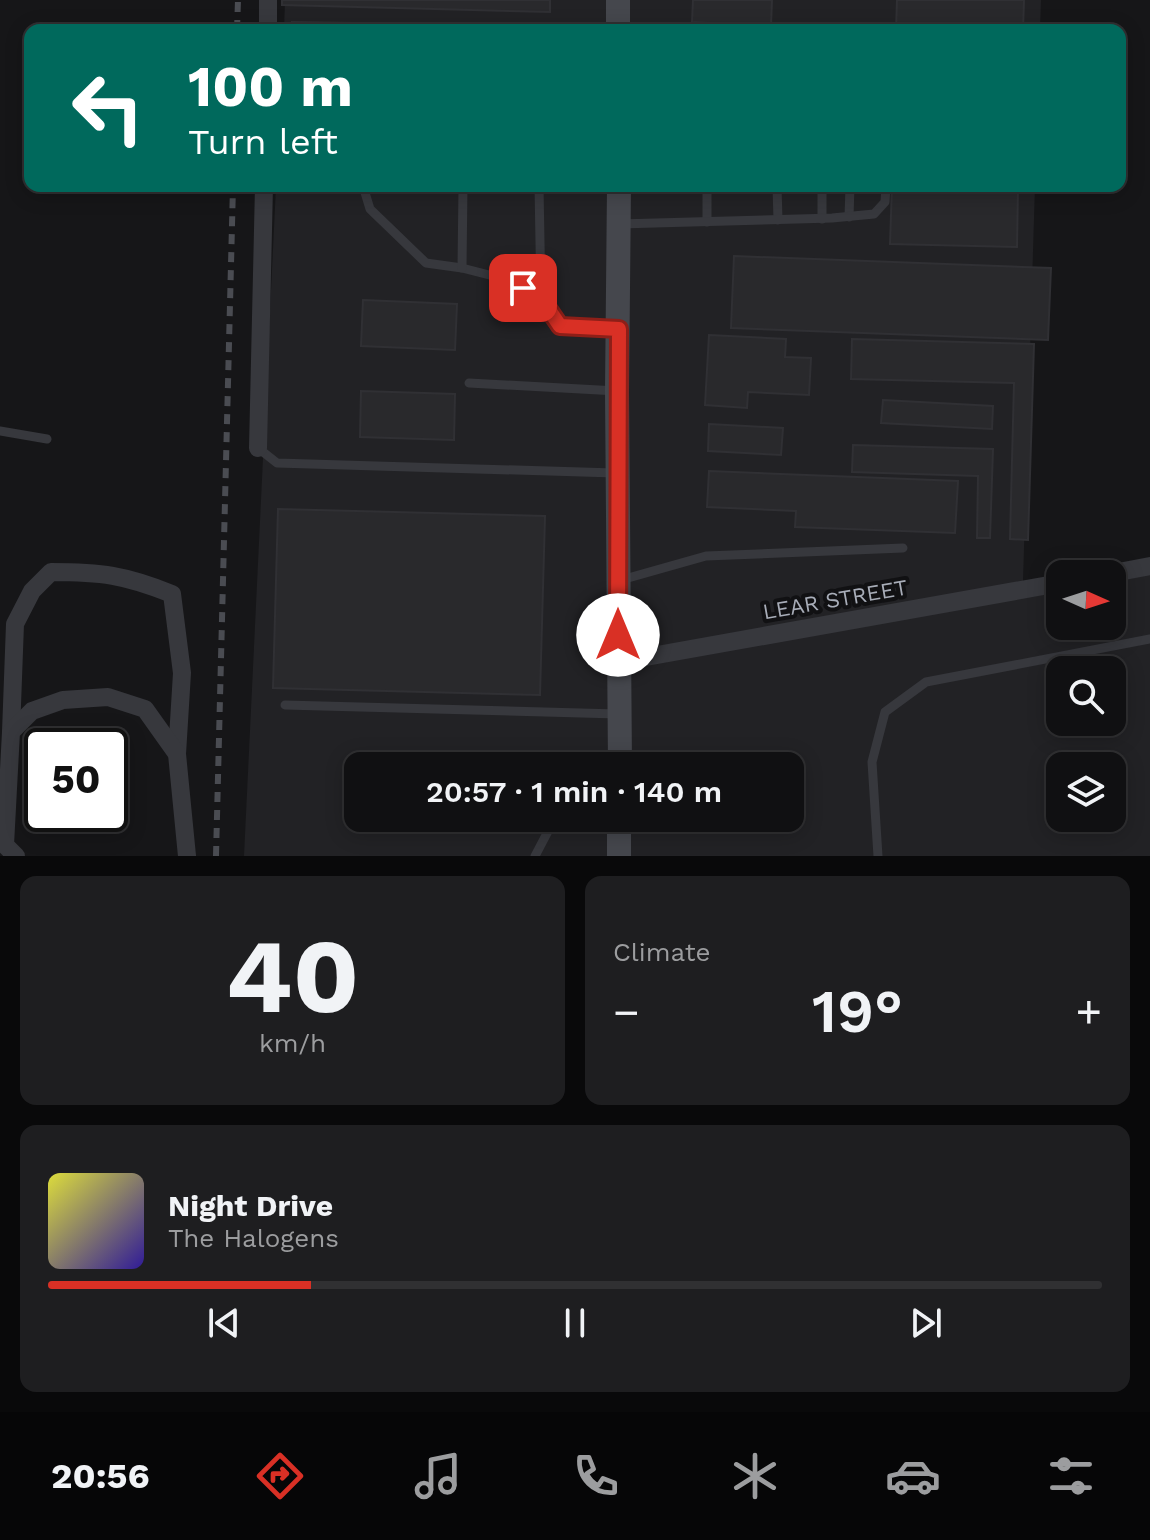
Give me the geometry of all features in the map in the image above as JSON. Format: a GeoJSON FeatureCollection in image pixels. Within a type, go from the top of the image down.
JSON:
{"type":"FeatureCollection","features":[{"type":"Feature","properties":{"kind":"main road"},"geometry":{"type":"LineString","coordinates":[[618,0],[618,24]]}},
{"type":"Feature","properties":{"kind":"main road"},"geometry":{"type":"LineString","coordinates":[[619,192],[620,752]]}},
{"type":"Feature","properties":{"kind":"main road"},"geometry":{"type":"LineString","coordinates":[[619,832],[619,856]]}},
{"type":"Feature","properties":{"kind":"street"},"geometry":{"type":"LineString","coordinates":[[268,0],[268,24]]}},
{"type":"Feature","properties":{"kind":"street"},"geometry":{"type":"LineString","coordinates":[[258,448],[264,192]]}},
{"type":"Feature","properties":{"kind":"street"},"geometry":{"type":"LineString","coordinates":[[1126,571],[1150,566]]}},
{"type":"Feature","properties":{"kind":"street"},"geometry":{"type":"LineString","coordinates":[[16,856],[5,845],[15,624],[32,591],[51,572],[96,572],[138,580],[172,594],[182,673],[177,754],[187,856]]}},
{"type":"Feature","properties":{"kind":"street","name":"LEAR STREET"},"geometry":{"type":"LineString","coordinates":[[618,662],[1046,586]]}},
{"type":"Feature","properties":{"kind":"street"},"geometry":{"type":"LineString","coordinates":[[11,732],[32,711],[63,700],[108,697],[145,709],[177,754]]}},
{"type":"Feature","properties":{"kind":"lane"},"geometry":{"type":"LineString","coordinates":[[365,192],[370,209],[426,263],[505,279],[541,298],[560,326],[619,329]]}},
{"type":"Feature","properties":{"kind":"lane"},"geometry":{"type":"LineString","coordinates":[[462,268],[463,192]]}},
{"type":"Feature","properties":{"kind":"lane"},"geometry":{"type":"LineString","coordinates":[[539,192],[541,298]]}},
{"type":"Feature","properties":{"kind":"lane"},"geometry":{"type":"LineString","coordinates":[[707,192],[707,222]]}},
{"type":"Feature","properties":{"kind":"lane"},"geometry":{"type":"LineString","coordinates":[[777,192],[778,220]]}},
{"type":"Feature","properties":{"kind":"lane"},"geometry":{"type":"LineString","coordinates":[[822,192],[822,219]]}},
{"type":"Feature","properties":{"kind":"lane"},"geometry":{"type":"LineString","coordinates":[[849,217],[850,192]]}},
{"type":"Feature","properties":{"kind":"lane"},"geometry":{"type":"LineString","coordinates":[[619,224],[822,219],[874,214],[885,202],[886,192]]}},
{"type":"Feature","properties":{"kind":"lane"},"geometry":{"type":"LineString","coordinates":[[469,383],[617,391]]}},
{"type":"Feature","properties":{"kind":"lane"},"geometry":{"type":"LineString","coordinates":[[0,431],[47,439]]}},
{"type":"Feature","properties":{"kind":"lane"},"geometry":{"type":"LineString","coordinates":[[258,448],[277,463],[619,473]]}},
{"type":"Feature","properties":{"kind":"lane"},"geometry":{"type":"LineString","coordinates":[[618,581],[706,556],[903,548]]}},
{"type":"Feature","properties":{"kind":"lane"},"geometry":{"type":"LineString","coordinates":[[878,856],[872,762],[885,712],[926,682],[1150,639]]}},
{"type":"Feature","properties":{"kind":"lane"},"geometry":{"type":"LineString","coordinates":[[285,705],[620,715]]}},
{"type":"Feature","properties":{"kind":"lane"},"geometry":{"type":"LineString","coordinates":[[535,856],[548,832]]}},
{"type":"Feature","properties":{"kind":"shaded area"},"geometry":{"type":"Polygon","coordinates":[[[285,0],[1041,0],[1040,24],[284,24],[285,0]]]}},
{"type":"Feature","properties":{"kind":"shaded area"},"geometry":{"type":"Polygon","coordinates":[[[276,192],[1035,192],[1023,581],[1046,579],[1046,640],[1126,640],[1126,571],[1150,569],[1150,856],[244,856],[276,192]]]}},
{"type":"Feature","properties":{"kind":"building"},"geometry":{"type":"Polygon","coordinates":[[[282,0],[550,0],[550,12],[282,5],[282,0]]]}},
{"type":"Feature","properties":{"kind":"building"},"geometry":{"type":"Polygon","coordinates":[[[693,0],[772,0],[771,24],[692,22],[693,0]]]}},
{"type":"Feature","properties":{"kind":"building"},"geometry":{"type":"Polygon","coordinates":[[[897,0],[1024,0],[1023,24],[896,24],[897,0]]]}},
{"type":"Feature","properties":{"kind":"building"},"geometry":{"type":"Polygon","coordinates":[[[292,22],[355,23],[355,24],[292,22]]]}},
{"type":"Feature","properties":{"kind":"building"},"geometry":{"type":"Polygon","coordinates":[[[892,192],[1018,192],[1017,247],[890,244],[892,192]]]}},
{"type":"Feature","properties":{"kind":"building"},"geometry":{"type":"Polygon","coordinates":[[[734,256],[1051,268],[1048,340],[731,328],[734,256]]]}},
{"type":"Feature","properties":{"kind":"building"},"geometry":{"type":"Polygon","coordinates":[[[363,300],[457,304],[455,350],[361,346],[363,300]]]}},
{"type":"Feature","properties":{"kind":"building"},"geometry":{"type":"Polygon","coordinates":[[[709,335],[786,339],[785,357],[811,358],[809,395],[748,392],[747,408],[705,405],[709,335]]]}},
{"type":"Feature","properties":{"kind":"building"},"geometry":{"type":"Polygon","coordinates":[[[852,339],[1034,344],[1028,540],[1010,539],[1014,383],[851,379],[852,339]]]}},
{"type":"Feature","properties":{"kind":"building"},"geometry":{"type":"Polygon","coordinates":[[[361,391],[455,394],[454,440],[360,437],[361,391]]]}},
{"type":"Feature","properties":{"kind":"building"},"geometry":{"type":"Polygon","coordinates":[[[883,400],[993,406],[992,429],[881,423],[883,400]]]}},
{"type":"Feature","properties":{"kind":"building"},"geometry":{"type":"Polygon","coordinates":[[[709,424],[783,428],[781,455],[708,451],[709,424]]]}},
{"type":"Feature","properties":{"kind":"building"},"geometry":{"type":"Polygon","coordinates":[[[853,445],[993,449],[990,538],[977,538],[978,476],[852,472],[853,445]]]}},
{"type":"Feature","properties":{"kind":"building"},"geometry":{"type":"Polygon","coordinates":[[[709,471],[958,481],[955,533],[795,527],[796,511],[707,507],[709,471]]]}},
{"type":"Feature","properties":{"kind":"building"},"geometry":{"type":"Polygon","coordinates":[[[278,509],[545,516],[540,695],[273,688],[278,509]]]}},
{"type":"Feature","properties":{"kind":"railway"},"geometry":{"type":"LineString","coordinates":[[237,24],[238,0]]}},
{"type":"Feature","properties":{"kind":"railway"},"geometry":{"type":"LineString","coordinates":[[216,856],[233,192]]}},
{"type":"Feature","properties":{"kind":"route"},"geometry":{"type":"LineString","coordinates":[[523,288],[541,298],[560,326],[619,329],[618,635]]}}]}
